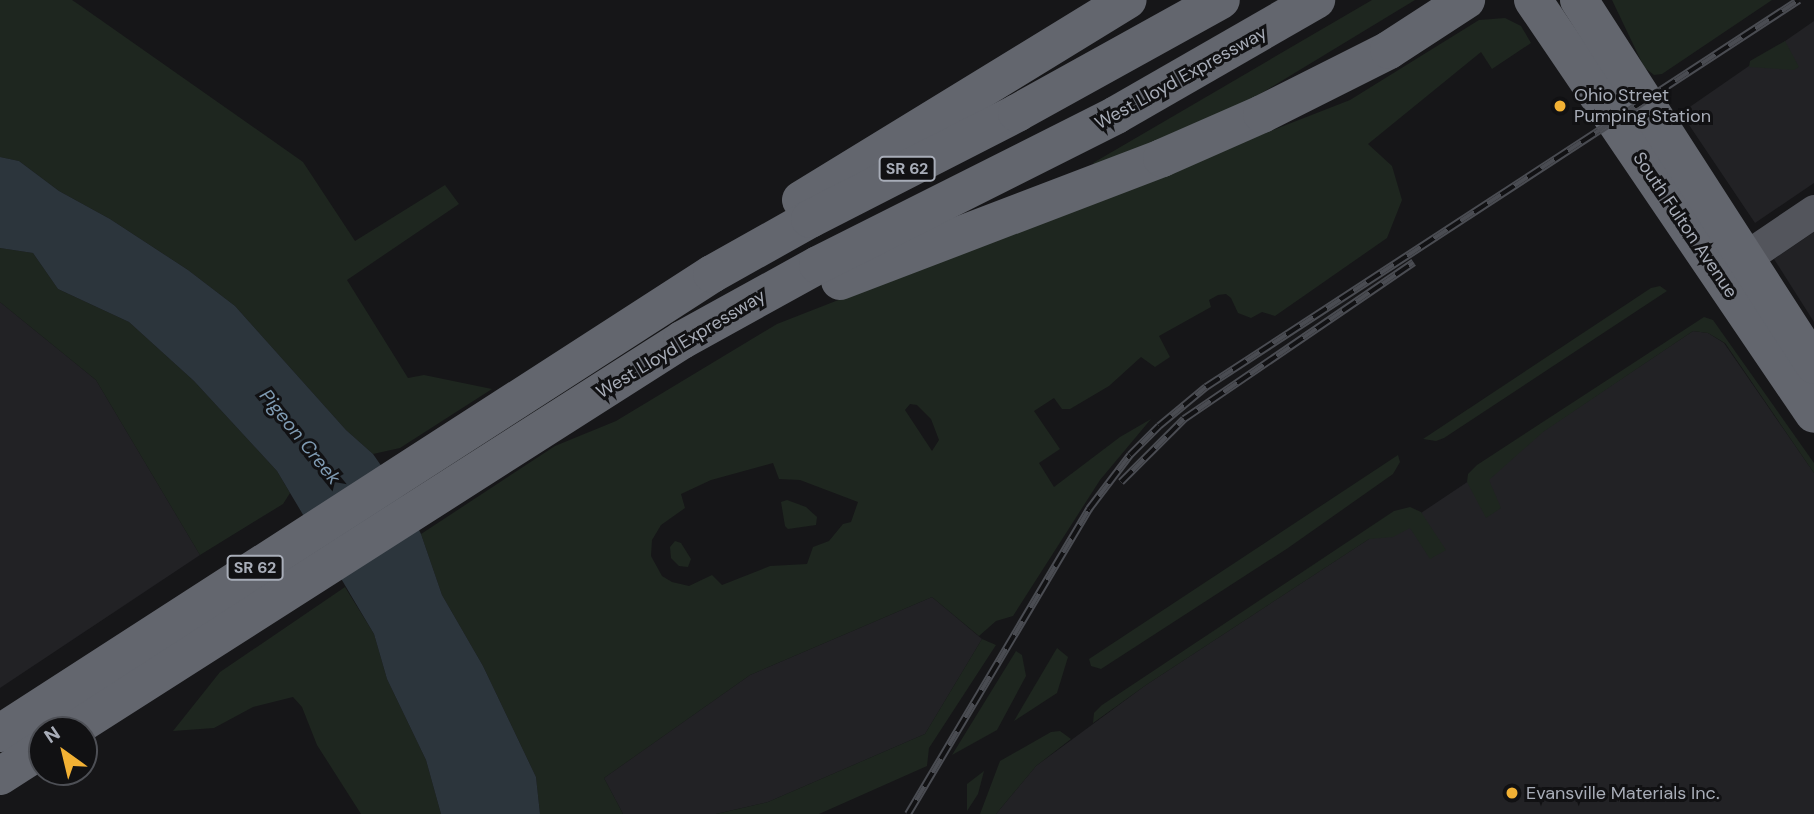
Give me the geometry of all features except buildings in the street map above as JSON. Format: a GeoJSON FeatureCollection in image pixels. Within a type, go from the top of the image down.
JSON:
{"type":"FeatureCollection","features":[{"type":"Feature","properties":{"kind":"highway"},"geometry":{"type":"LineString","coordinates":[[598,346],[724,250],[860,161],[1128,0]]}},
{"type":"Feature","properties":{"kind":"highway","name":"SR 62"},"geometry":{"type":"LineString","coordinates":[[0,733],[598,346],[765,243],[1017,113],[1221,0]]}},
{"type":"Feature","properties":{"kind":"highway","name":"West Lloyd Expressway"},"geometry":{"type":"LineString","coordinates":[[93,716],[534,434],[746,303],[1116,116],[1316,0]]}},
{"type":"Feature","properties":{"kind":"highway"},"geometry":{"type":"LineString","coordinates":[[746,303],[784,299],[822,288],[1162,158],[1336,79],[1466,0]]}},
{"type":"Feature","properties":{"kind":"highway","name":"South Fulton Avenue"},"geometry":{"type":"LineString","coordinates":[[1533,0],[1732,266],[1814,365]]}},
{"type":"Feature","properties":{"kind":"highway","name":"South Fulton Avenue"},"geometry":{"type":"LineString","coordinates":[[1579,0],[1814,414]]}},
{"type":"Feature","properties":{"kind":"highway"},"geometry":{"type":"LineString","coordinates":[[0,776],[28,758]]}},
{"type":"Feature","properties":{"kind":"main road"},"geometry":{"type":"LineString","coordinates":[[1732,266],[1814,211]]}},
{"type":"Feature","properties":{"kind":"shaded area"},"geometry":{"type":"Polygon","coordinates":[[[0,0],[72,0],[78,4],[303,162],[355,241],[445,185],[459,204],[347,280],[408,378],[424,375],[492,389],[400,448],[373,454],[346,430],[235,306],[188,270],[110,219],[59,191],[19,161],[0,157],[0,0]]]}},
{"type":"Feature","properties":{"kind":"shaded area"},"geometry":{"type":"Polygon","coordinates":[[[1372,0],[1415,0],[1209,125],[1098,173],[1093,163],[1372,0]]]}},
{"type":"Feature","properties":{"kind":"shaded area"},"geometry":{"type":"Polygon","coordinates":[[[1612,0],[1772,0],[1662,74],[1654,75],[1644,67],[1612,0]]]}},
{"type":"Feature","properties":{"kind":"shaded area"},"geometry":{"type":"Polygon","coordinates":[[[1505,18],[1521,26],[1531,43],[1492,69],[1481,52],[1368,144],[1392,166],[1402,200],[1387,238],[1275,316],[1262,312],[1251,318],[1238,313],[1226,294],[1218,295],[1209,300],[1211,307],[1159,336],[1170,357],[1155,367],[1141,357],[1109,386],[1070,409],[1062,409],[1054,398],[1034,411],[1060,449],[1039,463],[1054,487],[1120,437],[1151,419],[1100,480],[1013,616],[996,621],[979,636],[932,597],[750,675],[604,778],[623,814],[540,814],[536,777],[483,666],[442,595],[421,534],[555,446],[616,421],[777,324],[1350,100],[1479,20],[1505,18]],[[910,404],[905,410],[932,451],[939,440],[931,419],[917,405],[910,404]],[[773,463],[711,480],[681,494],[685,508],[661,525],[652,540],[651,556],[662,576],[672,582],[689,586],[712,575],[722,585],[770,566],[807,564],[813,547],[829,541],[843,524],[851,522],[858,502],[800,480],[779,479],[773,463]]]}},
{"type":"Feature","properties":{"kind":"shaded area"},"geometry":{"type":"Polygon","coordinates":[[[1814,21],[1814,183],[1755,223],[1681,113],[1814,21]]]}},
{"type":"Feature","properties":{"kind":"shaded area"},"geometry":{"type":"Polygon","coordinates":[[[1785,41],[1799,67],[1794,70],[1749,67],[1750,61],[1785,41]]]}},
{"type":"Feature","properties":{"kind":"shaded area"},"geometry":{"type":"Polygon","coordinates":[[[1814,232],[1814,322],[1774,259],[1814,232]]]}},
{"type":"Feature","properties":{"kind":"shaded area"},"geometry":{"type":"Polygon","coordinates":[[[0,248],[33,253],[58,289],[129,322],[194,381],[277,471],[290,493],[283,504],[200,555],[96,380],[0,302],[0,248]]]}},
{"type":"Feature","properties":{"kind":"shaded area"},"geometry":{"type":"Polygon","coordinates":[[[1660,286],[1667,291],[1444,438],[1436,441],[1423,439],[1651,288],[1660,286]]]}},
{"type":"Feature","properties":{"kind":"shaded area"},"geometry":{"type":"Polygon","coordinates":[[[0,302],[96,380],[200,555],[0,688],[0,302]]]}},
{"type":"Feature","properties":{"kind":"shaded area"},"geometry":{"type":"Polygon","coordinates":[[[1704,317],[1713,320],[1814,463],[1814,473],[1725,343],[1708,333],[1693,331],[1543,432],[1489,480],[1501,508],[1486,518],[1467,482],[1468,474],[1477,465],[1704,317]]]}},
{"type":"Feature","properties":{"kind":"shaded area"},"geometry":{"type":"Polygon","coordinates":[[[1693,331],[1708,333],[1724,343],[1814,473],[1814,814],[996,814],[1036,766],[1146,685],[1401,518],[1412,519],[1693,331]]]}},
{"type":"Feature","properties":{"kind":"shaded area"},"geometry":{"type":"Polygon","coordinates":[[[1398,455],[1400,462],[1393,474],[1288,548],[1101,669],[1091,666],[1089,659],[1398,455]]]}},
{"type":"Feature","properties":{"kind":"shaded area"},"geometry":{"type":"Polygon","coordinates":[[[787,500],[806,507],[817,517],[816,525],[788,529],[785,526],[781,502],[787,500]]]}},
{"type":"Feature","properties":{"kind":"shaded area"},"geometry":{"type":"Polygon","coordinates":[[[1410,507],[1421,512],[1446,550],[1430,559],[1410,528],[1393,537],[1369,539],[1146,685],[1093,723],[1094,713],[1102,705],[1394,511],[1410,507]]]}},
{"type":"Feature","properties":{"kind":"shaded area"},"geometry":{"type":"Polygon","coordinates":[[[675,541],[681,543],[691,559],[688,567],[679,566],[671,558],[670,547],[675,541]]]}},
{"type":"Feature","properties":{"kind":"shaded area"},"geometry":{"type":"Polygon","coordinates":[[[345,587],[374,634],[387,679],[426,760],[441,814],[361,814],[317,745],[302,707],[293,697],[253,707],[214,728],[173,731],[220,672],[345,587]]]}},
{"type":"Feature","properties":{"kind":"shaded area"},"geometry":{"type":"Polygon","coordinates":[[[932,597],[982,639],[925,734],[768,802],[716,814],[623,814],[604,778],[750,675],[932,597]]]}},
{"type":"Feature","properties":{"kind":"shaded area"},"geometry":{"type":"Polygon","coordinates":[[[982,639],[996,645],[929,748],[927,766],[819,814],[716,814],[768,802],[925,734],[982,639]]]}},
{"type":"Feature","properties":{"kind":"shaded area"},"geometry":{"type":"Polygon","coordinates":[[[1057,648],[1068,657],[1057,693],[1014,721],[1057,648]]]}},
{"type":"Feature","properties":{"kind":"shaded area"},"geometry":{"type":"Polygon","coordinates":[[[1016,651],[1022,655],[1026,676],[997,730],[952,755],[1016,651]]]}},
{"type":"Feature","properties":{"kind":"shaded area"},"geometry":{"type":"Polygon","coordinates":[[[1060,731],[1071,739],[1036,766],[996,814],[980,814],[1000,761],[1051,732],[1060,731]]]}},
{"type":"Feature","properties":{"kind":"shaded area"},"geometry":{"type":"Polygon","coordinates":[[[984,771],[978,794],[967,811],[967,784],[984,771]]]}},
{"type":"Feature","properties":{"kind":"water","name":"Pigeon Creek"},"geometry":{"type":"Polygon","coordinates":[[[0,157],[19,161],[59,191],[110,219],[188,270],[235,306],[346,430],[373,454],[403,497],[421,534],[442,595],[483,666],[536,777],[540,814],[441,814],[426,760],[387,679],[374,634],[277,471],[194,381],[129,322],[58,289],[33,253],[0,248],[0,157]]]}},
{"type":"Feature","properties":{"kind":"railway"},"geometry":{"type":"LineString","coordinates":[[908,814],[1089,509],[1130,455],[1159,426],[1206,387],[1799,0]]}},
{"type":"Feature","properties":{"kind":"railway"},"geometry":{"type":"LineString","coordinates":[[1121,482],[1184,419],[1414,262]]}},
{"type":"Feature","properties":{"kind":"place","name":"Ohio Street Pumping Station"},"geometry":{"type":"Point","coordinates":[1560,106]}},
{"type":"Feature","properties":{"kind":"place","name":"Evansville Materials Inc."},"geometry":{"type":"Point","coordinates":[1512,793]}}]}
